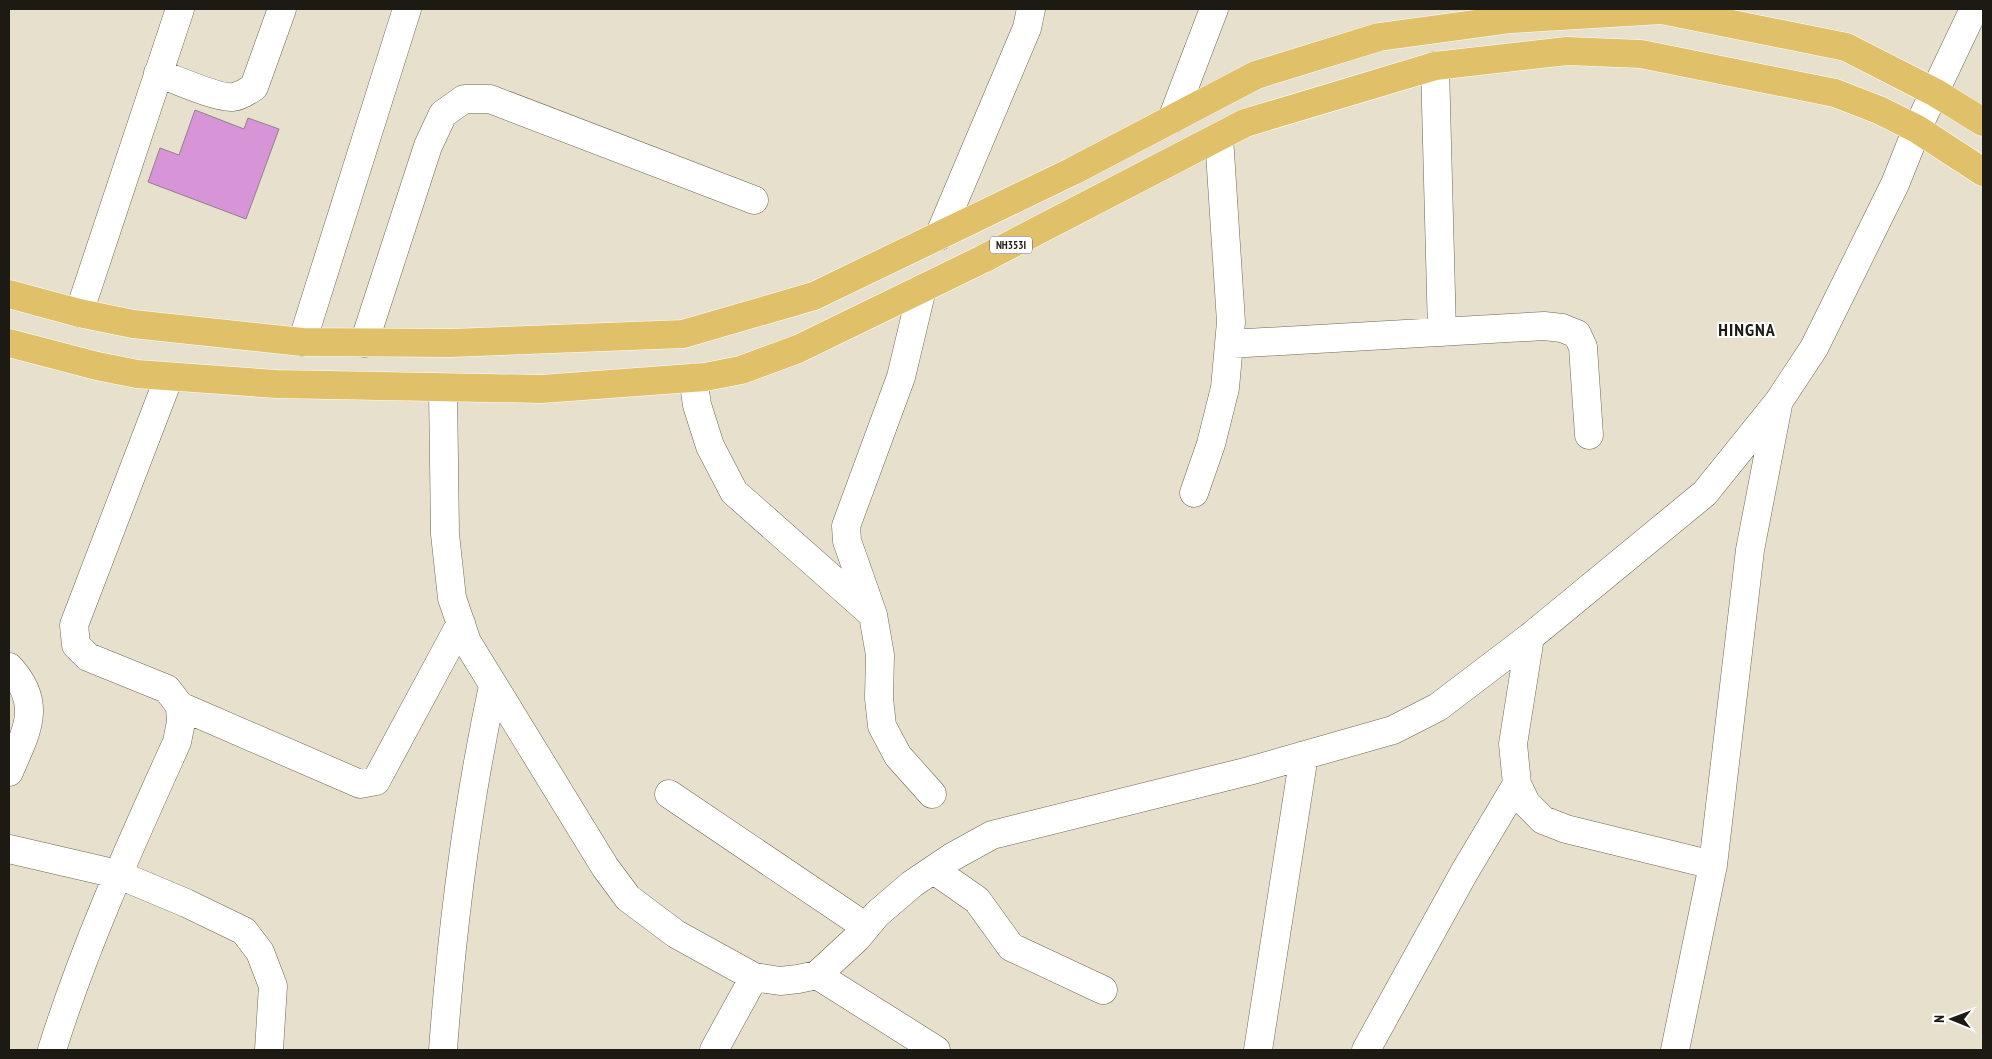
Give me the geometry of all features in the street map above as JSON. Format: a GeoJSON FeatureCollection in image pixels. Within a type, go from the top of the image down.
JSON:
{"type":"FeatureCollection","features":[{"type":"Feature","properties":{"kind":"highway"},"geometry":{"type":"LineString","coordinates":[[9,294],[79,313],[133,324],[302,342],[461,342],[684,334],[814,296],[1072,171],[1256,75],[1380,37],[1511,19],[1618,10],[1662,10],[1846,47],[1936,93],[1983,122]]}},
{"type":"Feature","properties":{"kind":"highway","name":"NH353I"},"geometry":{"type":"LineString","coordinates":[[9,343],[97,366],[169,377],[276,384],[542,389],[624,385],[693,378],[741,370],[774,359],[922,289],[1245,124],[1435,66],[1567,51],[1641,54],[1835,93],[1879,110],[1918,129],[1983,172]]}},
{"type":"Feature","properties":{"kind":"street"},"geometry":{"type":"LineString","coordinates":[[79,313],[180,9]]}},
{"type":"Feature","properties":{"kind":"street"},"geometry":{"type":"LineString","coordinates":[[158,73],[220,95],[233,98],[244,93],[254,87],[282,9]]}},
{"type":"Feature","properties":{"kind":"street"},"geometry":{"type":"LineString","coordinates":[[302,342],[407,9]]}},
{"type":"Feature","properties":{"kind":"street"},"geometry":{"type":"LineString","coordinates":[[939,236],[1027,28],[1031,9]]}},
{"type":"Feature","properties":{"kind":"street"},"geometry":{"type":"LineString","coordinates":[[1172,119],[1214,9]]}},
{"type":"Feature","properties":{"kind":"street"},"geometry":{"type":"LineString","coordinates":[[443,388],[445,534],[452,598],[467,642],[541,766],[577,818],[605,866],[628,898],[676,934],[754,977],[780,981],[817,975],[858,938],[877,914],[934,870],[992,835],[1249,771],[1393,730],[1438,707],[1530,637],[1705,494],[1779,401],[1814,348],[1895,184],[1918,129],[1974,9]]}},
{"type":"Feature","properties":{"kind":"street"},"geometry":{"type":"LineString","coordinates":[[1435,66],[1442,332]]}},
{"type":"Feature","properties":{"kind":"street"},"geometry":{"type":"LineString","coordinates":[[364,343],[428,146],[443,114],[464,99],[490,99],[754,200]]}},
{"type":"Feature","properties":{"kind":"street"},"geometry":{"type":"LineString","coordinates":[[1194,493],[1211,444],[1225,388],[1229,344],[1230,322],[1219,137]]}},
{"type":"Feature","properties":{"kind":"street"},"geometry":{"type":"LineString","coordinates":[[922,289],[900,377],[846,526],[847,541],[874,615],[880,655],[879,698],[882,726],[898,756],[932,794]]}},
{"type":"Feature","properties":{"kind":"street"},"geometry":{"type":"LineString","coordinates":[[1229,344],[1544,326],[1562,328],[1576,334],[1583,348],[1589,435]]}},
{"type":"Feature","properties":{"kind":"street"},"geometry":{"type":"LineString","coordinates":[[169,377],[74,625],[76,645],[88,656],[167,689],[180,706],[360,784],[376,781],[461,623]]}},
{"type":"Feature","properties":{"kind":"street"},"geometry":{"type":"LineString","coordinates":[[693,378],[697,405],[710,446],[734,492],[874,615]]}},
{"type":"Feature","properties":{"kind":"street"},"geometry":{"type":"LineString","coordinates":[[1676,1050],[1713,865],[1750,550],[1779,401]]}},
{"type":"Feature","properties":{"kind":"street"},"geometry":{"type":"LineString","coordinates":[[1530,637],[1513,744],[1517,784],[1526,803],[1542,820],[1566,829],[1713,865]]}},
{"type":"Feature","properties":{"kind":"street"},"geometry":{"type":"LineString","coordinates":[[9,667],[26,689],[29,700],[28,723],[9,772]]}},
{"type":"Feature","properties":{"kind":"street"},"geometry":{"type":"LineString","coordinates":[[443,1050],[457,895],[474,774],[493,686]]}},
{"type":"Feature","properties":{"kind":"street"},"geometry":{"type":"LineString","coordinates":[[52,1050],[66,1003],[117,874],[177,742],[181,722],[180,706]]}},
{"type":"Feature","properties":{"kind":"street"},"geometry":{"type":"LineString","coordinates":[[1258,1050],[1304,755]]}},
{"type":"Feature","properties":{"kind":"street"},"geometry":{"type":"LineString","coordinates":[[1366,1050],[1465,871],[1517,784]]}},
{"type":"Feature","properties":{"kind":"street"},"geometry":{"type":"LineString","coordinates":[[669,794],[866,927]]}},
{"type":"Feature","properties":{"kind":"street"},"geometry":{"type":"LineString","coordinates":[[9,849],[117,874],[186,903],[244,932],[260,952],[273,986],[269,1050]]}},
{"type":"Feature","properties":{"kind":"street"},"geometry":{"type":"LineString","coordinates":[[934,870],[977,900],[1011,947],[1103,990]]}},
{"type":"Feature","properties":{"kind":"street"},"geometry":{"type":"LineString","coordinates":[[817,975],[934,1050]]}},
{"type":"Feature","properties":{"kind":"street"},"geometry":{"type":"LineString","coordinates":[[714,1050],[754,977]]}},
{"type":"Feature","properties":{"kind":"building"},"geometry":{"type":"Polygon","coordinates":[[[195,110],[244,129],[248,118],[279,129],[246,219],[148,182],[160,148],[179,155],[195,110]]]}},
{"type":"Feature","properties":{"kind":"district","name":"HINGNA"},"geometry":{"type":"Point","coordinates":[1747,329]}}]}
